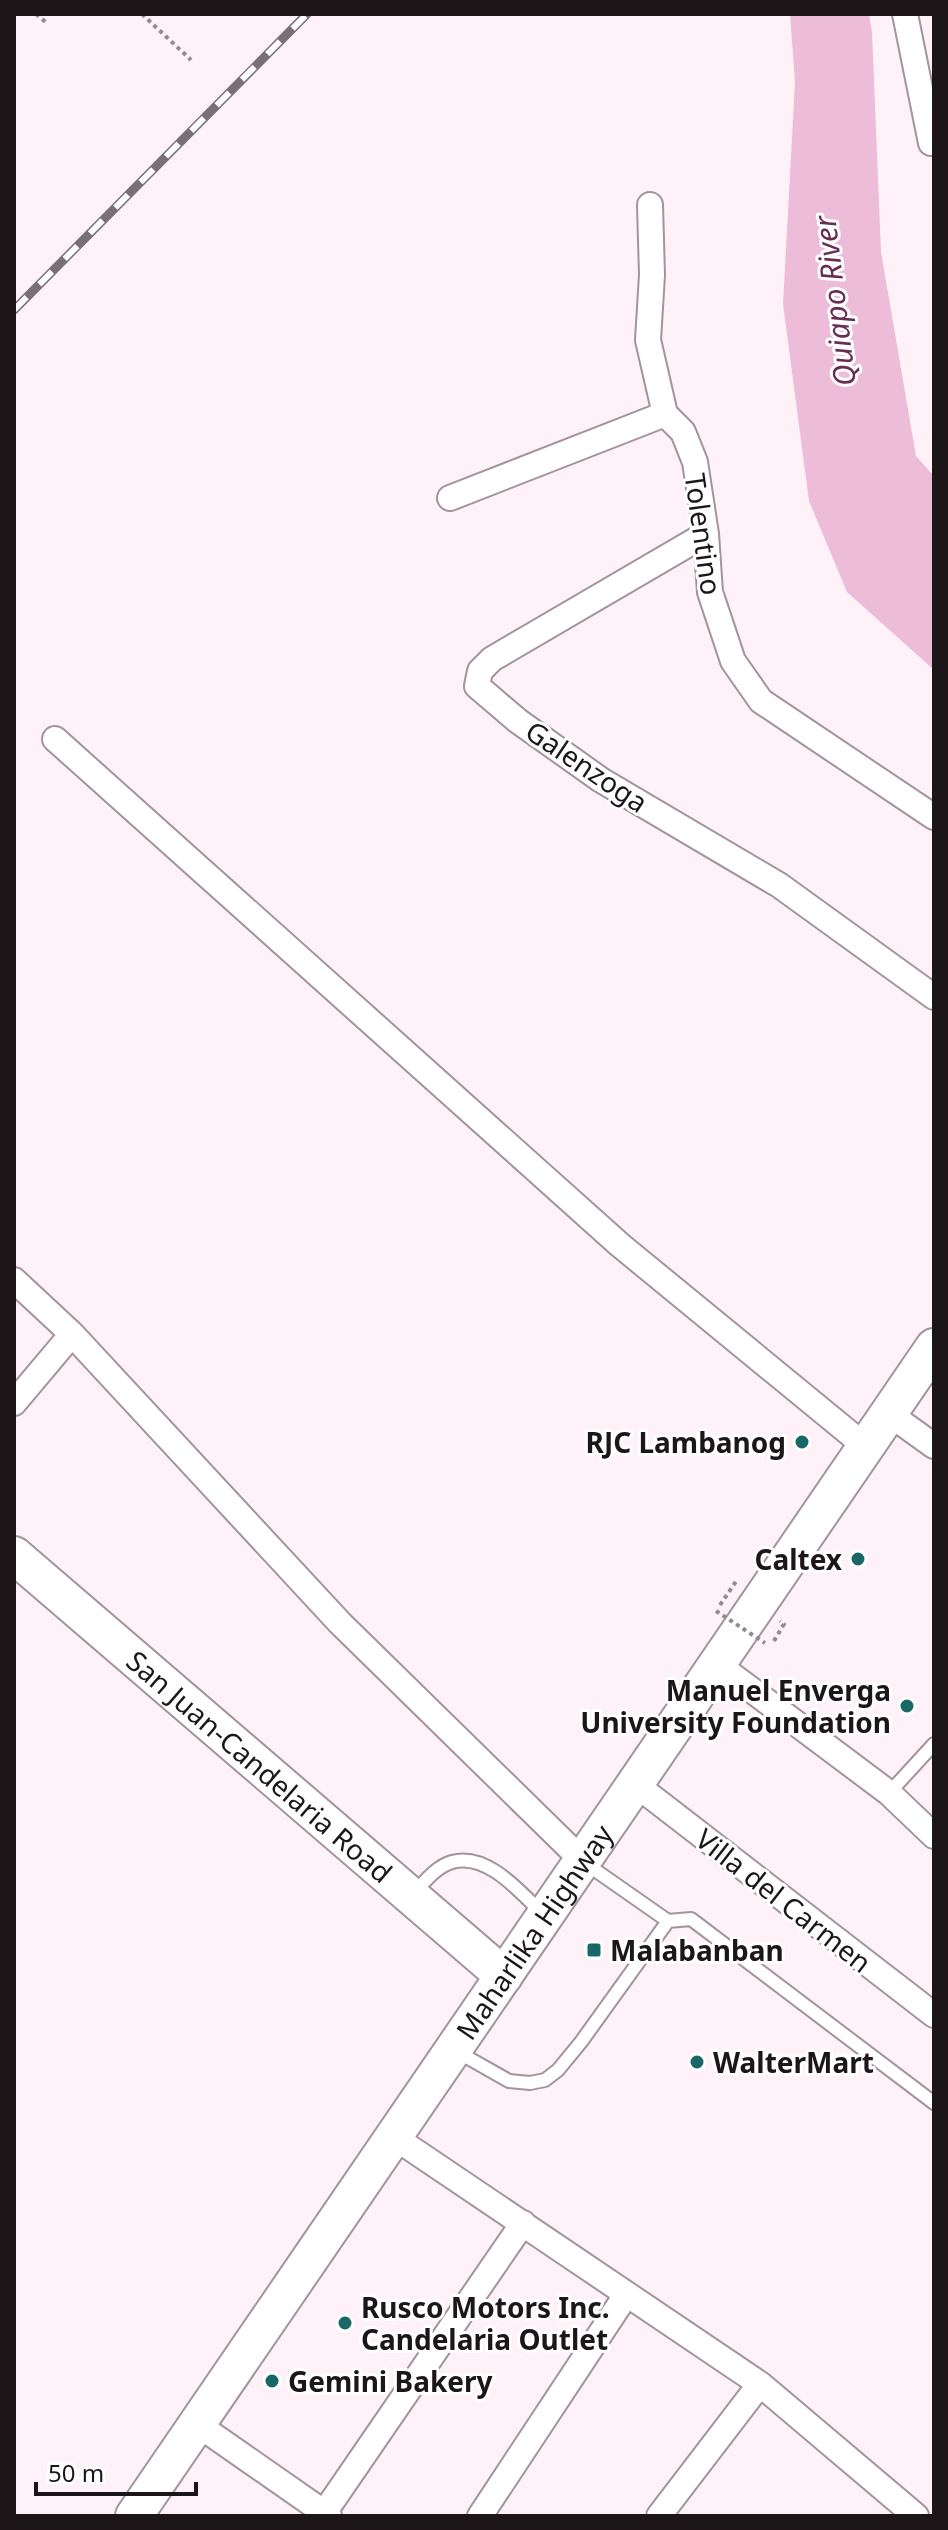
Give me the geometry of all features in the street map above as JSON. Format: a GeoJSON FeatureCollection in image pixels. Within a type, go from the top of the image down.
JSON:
{"type":"FeatureCollection","features":[{"type":"Feature","properties":{"kind":"main road","name":"Maharlika Highway"},"geometry":{"type":"LineString","coordinates":[[134,2516],[934,1347]]}},
{"type":"Feature","properties":{"kind":"main road","name":"San Juan-Candelaria Road"},"geometry":{"type":"LineString","coordinates":[[14,1555],[504,1976]]}},
{"type":"Feature","properties":{"kind":"street"},"geometry":{"type":"LineString","coordinates":[[905,14],[932,142]]}},
{"type":"Feature","properties":{"kind":"street","name":"Tolentino"},"geometry":{"type":"LineString","coordinates":[[650,205],[652,275],[648,340],[665,414],[683,432],[695,462],[706,534],[710,592],[733,661],[761,701],[934,817]]}},
{"type":"Feature","properties":{"kind":"street"},"geometry":{"type":"LineString","coordinates":[[450,498],[665,414]]}},
{"type":"Feature","properties":{"kind":"street","name":"Galenzoga"},"geometry":{"type":"LineString","coordinates":[[706,534],[492,659],[480,671],[477,686],[518,721],[601,780],[779,885],[934,997]]}},
{"type":"Feature","properties":{"kind":"street"},"geometry":{"type":"LineString","coordinates":[[55,739],[620,1245],[865,1446]]}},
{"type":"Feature","properties":{"kind":"street"},"geometry":{"type":"LineString","coordinates":[[14,1280],[72,1334],[340,1623],[583,1861]]}},
{"type":"Feature","properties":{"kind":"street"},"geometry":{"type":"LineString","coordinates":[[14,1403],[72,1334]]}},
{"type":"Feature","properties":{"kind":"street"},"geometry":{"type":"LineString","coordinates":[[888,1413],[934,1446]]}},
{"type":"Feature","properties":{"kind":"street"},"geometry":{"type":"LineString","coordinates":[[717,1664],[889,1793],[934,1836]]}},
{"type":"Feature","properties":{"kind":"street","name":"Villa del Carmen"},"geometry":{"type":"LineString","coordinates":[[635,1784],[934,2015]]}},
{"type":"Feature","properties":{"kind":"street"},"geometry":{"type":"LineString","coordinates":[[394,2137],[760,2384],[916,2516]]}},
{"type":"Feature","properties":{"kind":"street"},"geometry":{"type":"LineString","coordinates":[[197,2424],[327,2515],[523,2223]]}},
{"type":"Feature","properties":{"kind":"street"},"geometry":{"type":"LineString","coordinates":[[480,2516],[626,2295]]}},
{"type":"Feature","properties":{"kind":"street"},"geometry":{"type":"LineString","coordinates":[[659,2516],[760,2384]]}},
{"type":"Feature","properties":{"kind":"lane"},"geometry":{"type":"LineString","coordinates":[[889,1793],[934,1744]]}},
{"type":"Feature","properties":{"kind":"lane"},"geometry":{"type":"LineString","coordinates":[[411,1896],[436,1870],[452,1862],[473,1861],[503,1878],[545,1916]]}},
{"type":"Feature","properties":{"kind":"lane"},"geometry":{"type":"LineString","coordinates":[[583,1861],[668,1921],[691,1919],[934,2103]]}},
{"type":"Feature","properties":{"kind":"lane"},"geometry":{"type":"LineString","coordinates":[[454,2049],[509,2081],[530,2083],[545,2080],[558,2070],[581,2042],[668,1921]]}},
{"type":"Feature","properties":{"kind":"path"},"geometry":{"type":"LineString","coordinates":[[36,14],[48,24]]}},
{"type":"Feature","properties":{"kind":"path"},"geometry":{"type":"LineString","coordinates":[[142,14],[191,60]]}},
{"type":"Feature","properties":{"kind":"path"},"geometry":{"type":"LineString","coordinates":[[737,1580],[716,1611],[765,1643]]}},
{"type":"Feature","properties":{"kind":"water","name":"Quiapo River"},"geometry":{"type":"Polygon","coordinates":[[[790,14],[869,14],[881,252],[916,456],[934,476],[934,670],[847,592],[809,501],[783,304],[795,82],[790,14]]]}},
{"type":"Feature","properties":{"kind":"railway"},"geometry":{"type":"LineString","coordinates":[[14,310],[307,14]]}},
{"type":"Feature","properties":{"kind":"place","name":"RJC Lambanog"},"geometry":{"type":"Point","coordinates":[802,1442]}},
{"type":"Feature","properties":{"kind":"place","name":"Caltex"},"geometry":{"type":"Point","coordinates":[858,1559]}},
{"type":"Feature","properties":{"kind":"place","name":"Manuel Enverga University Foundation"},"geometry":{"type":"Point","coordinates":[907,1706]}},
{"type":"Feature","properties":{"kind":"place","name":"Malabanban"},"geometry":{"type":"Point","coordinates":[594,1950]}},
{"type":"Feature","properties":{"kind":"place","name":"WalterMart"},"geometry":{"type":"Point","coordinates":[697,2062]}},
{"type":"Feature","properties":{"kind":"place","name":"Rusco Motors Inc. Candelaria Outlet"},"geometry":{"type":"Point","coordinates":[345,2323]}},
{"type":"Feature","properties":{"kind":"place","name":"Gemini Bakery"},"geometry":{"type":"Point","coordinates":[272,2381]}}]}
